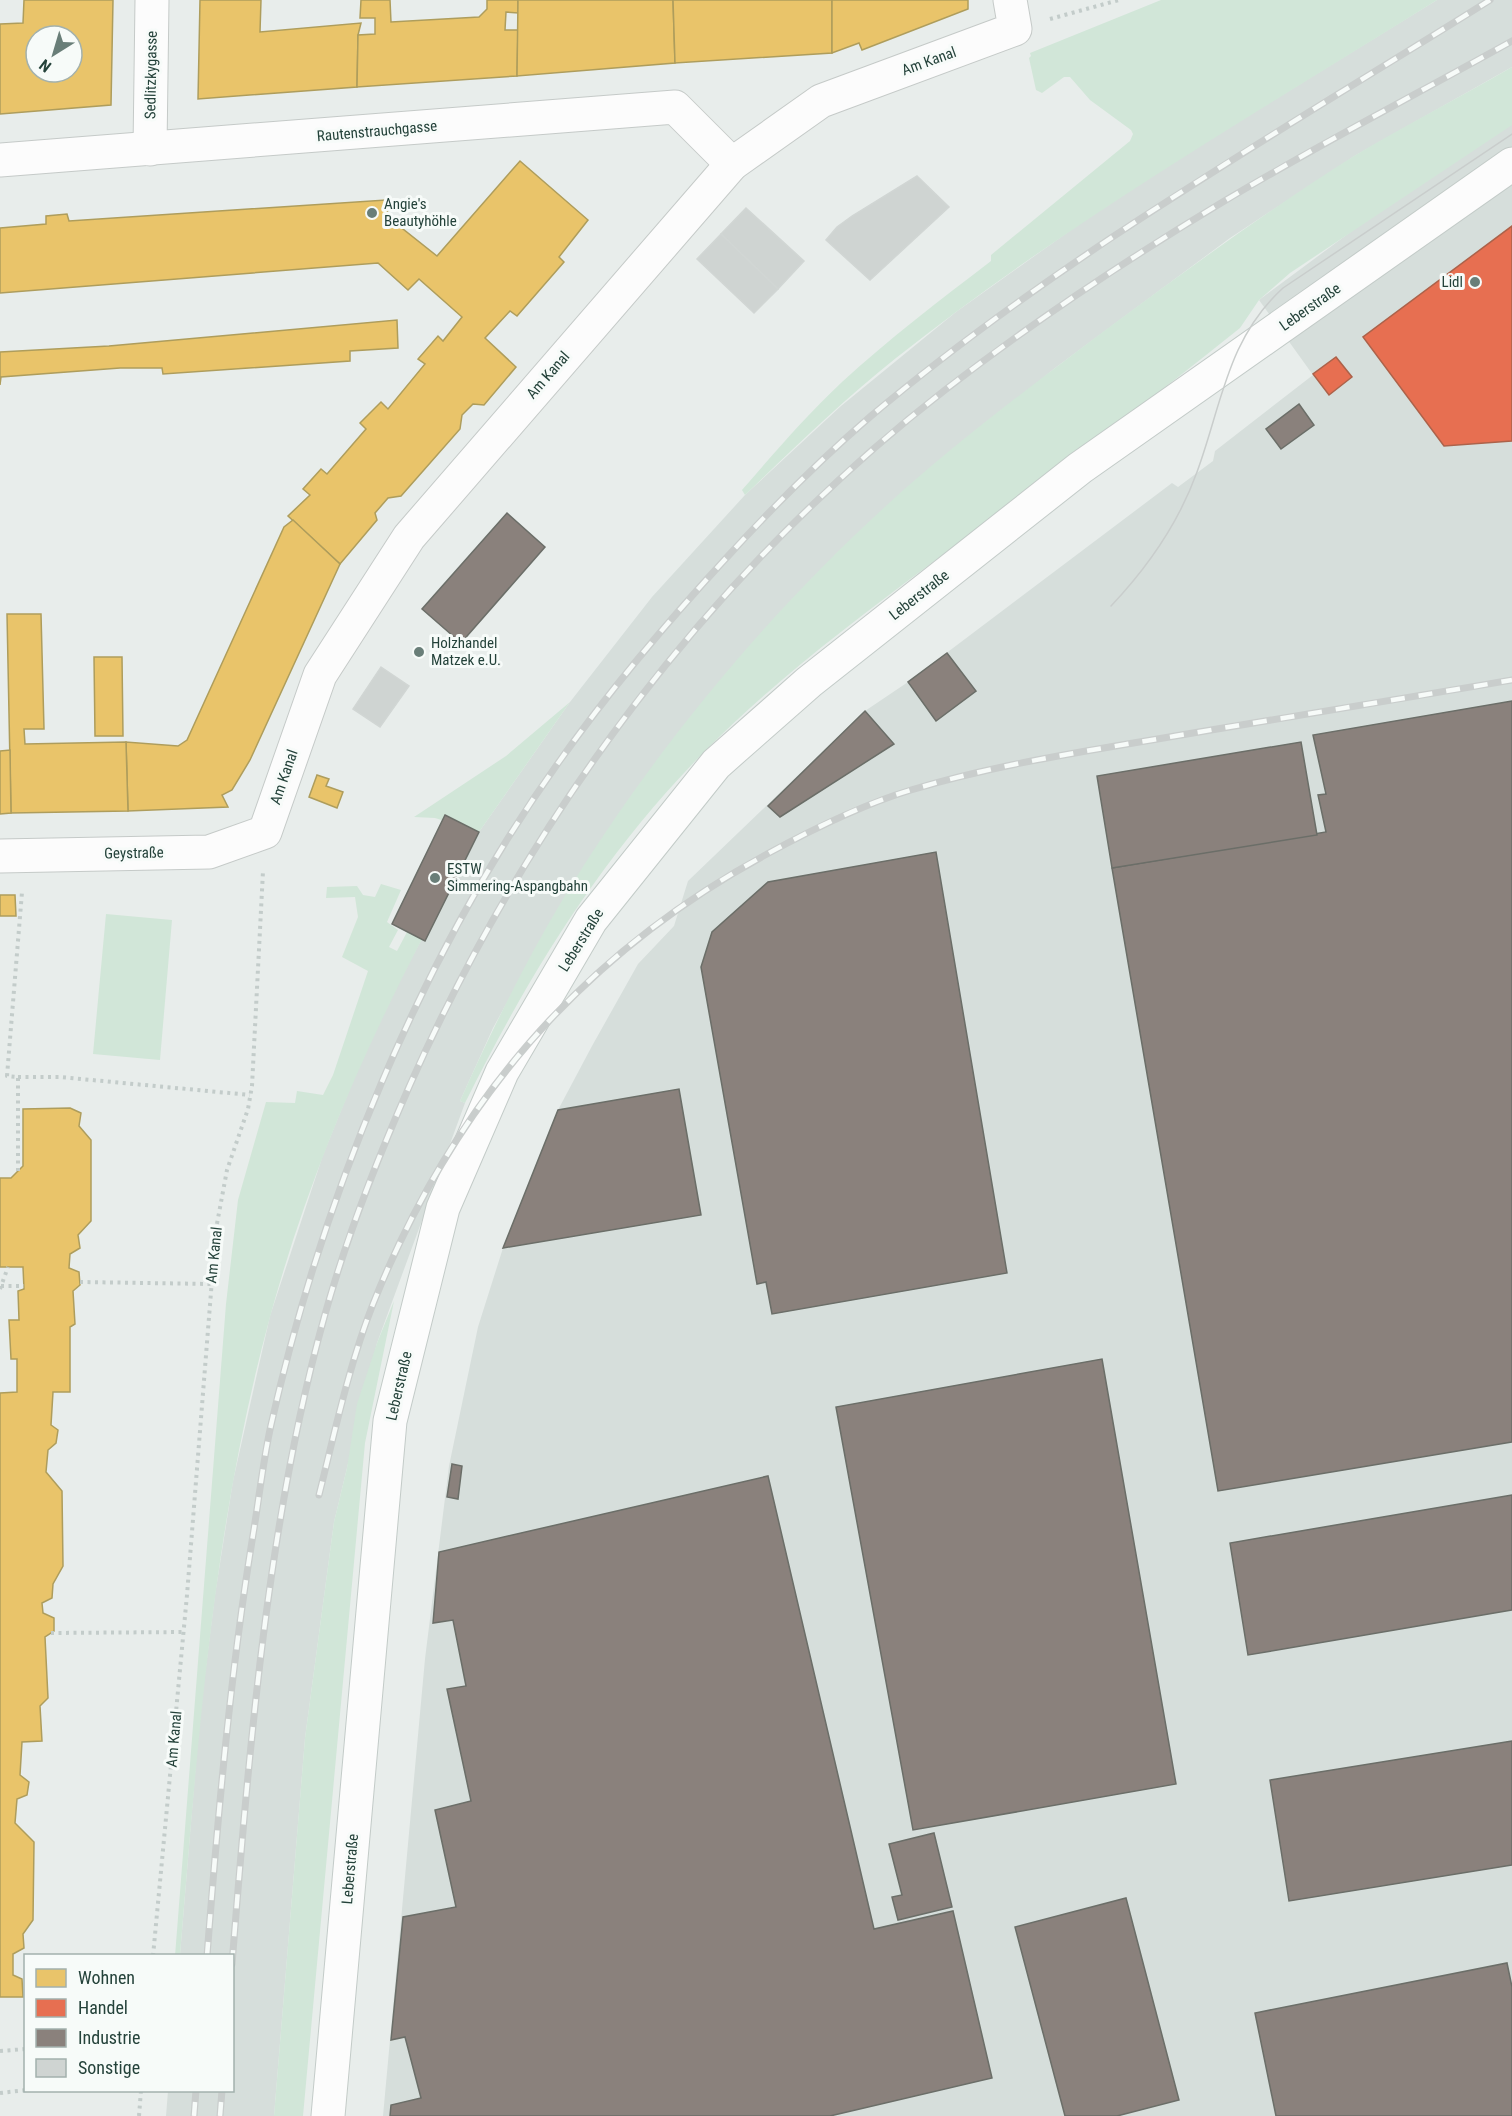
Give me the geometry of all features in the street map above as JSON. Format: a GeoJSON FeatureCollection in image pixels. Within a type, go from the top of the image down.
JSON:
{"type":"FeatureCollection","features":[{"type":"Feature","properties":{"kind":"street","name":"Sedlitzkygasse"},"geometry":{"type":"LineString","coordinates":[[150,149],[152,0]]}},
{"type":"Feature","properties":{"kind":"street","name":"Am Kanal"},"geometry":{"type":"LineString","coordinates":[[265,832],[320,675],[408,537],[732,164],[821,101],[1013,14]]}},
{"type":"Feature","properties":{"kind":"street","name":"Rautenstrauchgasse"},"geometry":{"type":"LineString","coordinates":[[0,160],[675,107],[732,164]]}},
{"type":"Feature","properties":{"kind":"street","name":"Leberstraße"},"geometry":{"type":"LineString","coordinates":[[328,2116],[390,1421],[443,1208],[502,1072],[591,920],[716,764],[809,682],[1080,468],[1512,164]]}},
{"type":"Feature","properties":{"kind":"street","name":"Geystraße"},"geometry":{"type":"LineString","coordinates":[[12,855],[209,852],[265,832]]}},
{"type":"Feature","properties":{"kind":"path"},"geometry":{"type":"LineString","coordinates":[[1013,14],[1119,0]]}},
{"type":"Feature","properties":{"kind":"path","name":"Am Kanal"},"geometry":{"type":"LineString","coordinates":[[153,1954],[184,1632],[216,1229],[227,1170],[248,1109],[250,1095],[265,832]]}},
{"type":"Feature","properties":{"kind":"path"},"geometry":{"type":"LineString","coordinates":[[12,855],[7,1076],[60,1077],[250,1095]]}},
{"type":"Feature","properties":{"kind":"path"},"geometry":{"type":"LineString","coordinates":[[18,1077],[18,1171]]}},
{"type":"Feature","properties":{"kind":"path"},"geometry":{"type":"LineString","coordinates":[[8,1267],[0,1288],[24,1286]]}},
{"type":"Feature","properties":{"kind":"path"},"geometry":{"type":"LineString","coordinates":[[80,1282],[211,1284]]}},
{"type":"Feature","properties":{"kind":"path"},"geometry":{"type":"LineString","coordinates":[[51,1633],[184,1632]]}},
{"type":"Feature","properties":{"kind":"path"},"geometry":{"type":"LineString","coordinates":[[0,2051],[24,2049]]}},
{"type":"Feature","properties":{"kind":"path"},"geometry":{"type":"LineString","coordinates":[[0,2093],[24,2090]]}},
{"type":"Feature","properties":{"kind":"path"},"geometry":{"type":"LineString","coordinates":[[139,2116],[141,2092]]}},
{"type":"Feature","properties":{"kind":"shaded area"},"geometry":{"type":"Polygon","coordinates":[[[1437,0],[1512,0],[1512,67],[1356,155],[1230,238],[1055,368],[889,504],[832,559],[724,677],[634,792],[563,900],[493,1028],[460,1101],[465,1103],[377,1343],[334,1522],[305,1738],[274,2116],[166,2116],[168,2092],[234,2092],[234,1954],[180,1954],[200,1714],[215,1595],[233,1481],[270,1316],[323,1155],[357,1071],[395,989],[479,832],[570,702],[652,597],[745,495],[841,406],[956,312],[1078,225],[1178,159],[1437,0]]]}},
{"type":"Feature","properties":{"kind":"shaded area"},"geometry":{"type":"Polygon","coordinates":[[[1512,112],[1512,2116],[383,2116],[425,1659],[449,1466],[478,1327],[503,1248],[558,1110],[638,964],[674,926],[688,881],[865,711],[908,682],[1172,483],[1178,487],[1213,461],[1215,451],[1313,375],[1259,300],[1512,112]]]}},
{"type":"Feature","properties":{"kind":"green space"},"geometry":{"type":"Polygon","coordinates":[[[1161,0],[1437,0],[1230,128],[1026,261],[876,374],[745,495],[742,490],[803,421],[842,382],[896,335],[991,261],[991,255],[1130,141],[1133,134],[1131,130],[1090,100],[1070,77],[1064,77],[1042,93],[1036,90],[1030,53],[1161,0]]]}},
{"type":"Feature","properties":{"kind":"green space"},"geometry":{"type":"Polygon","coordinates":[[[1512,67],[1512,125],[1290,273],[1259,300],[1240,328],[1123,420],[840,633],[758,701],[706,750],[634,831],[571,916],[516,1007],[465,1103],[460,1101],[535,948],[563,899],[633,792],[672,740],[753,641],[842,548],[888,504],[972,432],[1206,257],[1354,156],[1512,67]]]}},
{"type":"Feature","properties":{"kind":"green space"},"geometry":{"type":"Polygon","coordinates":[[[570,702],[479,832],[435,818],[414,817],[506,756],[570,702]]]}},
{"type":"Feature","properties":{"kind":"green space"},"geometry":{"type":"Polygon","coordinates":[[[381,884],[401,890],[387,922],[398,930],[389,947],[397,951],[407,932],[422,939],[356,1077],[317,1171],[284,1268],[251,1395],[234,1474],[210,1634],[180,1954],[175,1954],[226,1304],[238,1200],[266,1102],[295,1103],[297,1091],[323,1095],[333,1075],[368,971],[342,957],[358,917],[355,897],[326,898],[327,887],[357,886],[363,895],[375,897],[381,884]]]}},
{"type":"Feature","properties":{"kind":"green space"},"geometry":{"type":"Polygon","coordinates":[[[106,914],[172,920],[160,1060],[93,1054],[106,914]]]}},
{"type":"Feature","properties":{"kind":"green space"},"geometry":{"type":"Polygon","coordinates":[[[394,1301],[365,1443],[303,2116],[274,2116],[305,1738],[334,1522],[347,1468],[357,1404],[377,1343],[394,1301]]]}},
{"type":"Feature","properties":{"kind":"building: Wohnen"},"geometry":{"type":"Polygon","coordinates":[[[24,0],[113,0],[111,105],[0,114],[0,24],[23,23],[24,0]]]}},
{"type":"Feature","properties":{"kind":"building: Wohnen"},"geometry":{"type":"Polygon","coordinates":[[[200,0],[261,0],[260,32],[361,23],[358,35],[357,87],[198,99],[200,0]]]}},
{"type":"Feature","properties":{"kind":"building: Wohnen"},"geometry":{"type":"Polygon","coordinates":[[[361,0],[390,0],[391,22],[479,17],[487,9],[487,0],[518,0],[518,13],[506,12],[505,30],[518,30],[517,76],[357,87],[358,35],[375,34],[375,18],[360,18],[361,0]]]}},
{"type":"Feature","properties":{"kind":"building: Wohnen"},"geometry":{"type":"Polygon","coordinates":[[[518,0],[673,0],[675,63],[517,76],[518,0]]]}},
{"type":"Feature","properties":{"kind":"building: Wohnen"},"geometry":{"type":"Polygon","coordinates":[[[673,0],[832,0],[832,53],[675,63],[673,0]]]}},
{"type":"Feature","properties":{"kind":"building: Wohnen"},"geometry":{"type":"Polygon","coordinates":[[[832,0],[968,0],[968,9],[862,50],[859,43],[832,53],[832,0]]]}},
{"type":"Feature","properties":{"kind":"building: Wohnen"},"geometry":{"type":"Polygon","coordinates":[[[520,161],[588,220],[559,257],[564,262],[517,316],[510,311],[485,338],[516,367],[484,405],[473,404],[462,415],[460,429],[401,496],[388,498],[375,513],[377,520],[340,564],[288,516],[310,495],[303,489],[321,469],[327,474],[366,429],[360,423],[381,402],[388,409],[425,364],[418,359],[438,336],[443,341],[462,317],[419,279],[408,290],[378,263],[0,293],[0,228],[46,224],[46,216],[67,214],[69,221],[386,200],[388,217],[437,256],[520,161]]]}},
{"type":"Feature","properties":{"kind":"building: Wohnen"},"geometry":{"type":"Polygon","coordinates":[[[397,320],[398,348],[350,351],[350,361],[163,374],[162,368],[120,368],[1,377],[0,385],[0,352],[109,346],[397,320]]]}},
{"type":"Feature","properties":{"kind":"building: Wohnen"},"geometry":{"type":"Polygon","coordinates":[[[293,520],[340,564],[250,760],[232,790],[222,795],[228,807],[128,811],[126,742],[178,746],[187,740],[284,527],[293,520]]]}},
{"type":"Feature","properties":{"kind":"building: Wohnen"},"geometry":{"type":"Polygon","coordinates":[[[7,614],[41,614],[44,729],[24,729],[25,744],[126,742],[128,811],[11,813],[7,614]]]}},
{"type":"Feature","properties":{"kind":"building: Wohnen"},"geometry":{"type":"Polygon","coordinates":[[[94,657],[122,657],[123,736],[95,736],[94,657]]]}},
{"type":"Feature","properties":{"kind":"building: Wohnen"},"geometry":{"type":"Polygon","coordinates":[[[10,750],[11,813],[0,814],[0,751],[10,750]]]}},
{"type":"Feature","properties":{"kind":"building: Wohnen"},"geometry":{"type":"Polygon","coordinates":[[[317,775],[329,779],[326,786],[343,792],[337,808],[309,797],[317,775]]]}},
{"type":"Feature","properties":{"kind":"building: Wohnen"},"geometry":{"type":"Polygon","coordinates":[[[0,895],[15,895],[16,916],[0,916],[0,895]]]}},
{"type":"Feature","properties":{"kind":"building: Wohnen"},"geometry":{"type":"Polygon","coordinates":[[[70,1108],[81,1113],[79,1126],[91,1140],[91,1221],[78,1235],[80,1248],[70,1254],[69,1268],[79,1272],[80,1285],[73,1291],[75,1324],[70,1327],[70,1392],[53,1392],[51,1425],[58,1430],[56,1443],[48,1450],[46,1472],[62,1491],[63,1566],[53,1584],[52,1598],[42,1603],[43,1613],[54,1618],[54,1631],[45,1637],[48,1698],[40,1706],[42,1741],[22,1742],[20,1775],[29,1782],[27,1795],[17,1799],[15,1823],[34,1842],[33,1920],[23,1934],[24,1948],[13,1954],[13,1975],[22,1979],[23,1997],[0,1997],[0,1393],[17,1392],[17,1359],[11,1359],[9,1320],[19,1320],[18,1291],[24,1289],[23,1267],[0,1267],[0,1178],[11,1178],[23,1166],[23,1109],[70,1108]]]}},
{"type":"Feature","properties":{"kind":"building: Handel","name":"Lidl"},"geometry":{"type":"Polygon","coordinates":[[[1512,226],[1512,441],[1444,446],[1363,337],[1512,226]]]}},
{"type":"Feature","properties":{"kind":"building: Handel"},"geometry":{"type":"Polygon","coordinates":[[[1336,357],[1352,377],[1329,395],[1313,374],[1336,357]]]}},
{"type":"Feature","properties":{"kind":"building: Industrie"},"geometry":{"type":"Polygon","coordinates":[[[1299,404],[1314,425],[1281,449],[1266,429],[1299,404]]]}},
{"type":"Feature","properties":{"kind":"building: Industrie"},"geometry":{"type":"Polygon","coordinates":[[[507,513],[545,547],[461,643],[422,609],[507,513]]]}},
{"type":"Feature","properties":{"kind":"building: Industrie"},"geometry":{"type":"Polygon","coordinates":[[[947,653],[976,691],[936,721],[908,682],[947,653]]]}},
{"type":"Feature","properties":{"kind":"building: Industrie"},"geometry":{"type":"Polygon","coordinates":[[[1512,701],[1512,1442],[1218,1491],[1112,868],[1326,832],[1318,795],[1326,794],[1313,735],[1512,701]]]}},
{"type":"Feature","properties":{"kind":"building: Industrie"},"geometry":{"type":"Polygon","coordinates":[[[865,711],[894,744],[780,817],[768,806],[865,711]]]}},
{"type":"Feature","properties":{"kind":"building: Industrie"},"geometry":{"type":"Polygon","coordinates":[[[1301,742],[1317,835],[1112,868],[1097,776],[1301,742]]]}},
{"type":"Feature","properties":{"kind":"building: Industrie","name":"ESTW Simmering-Aspangbahn"},"geometry":{"type":"Polygon","coordinates":[[[445,815],[479,832],[425,941],[392,924],[445,815]]]}},
{"type":"Feature","properties":{"kind":"building: Industrie"},"geometry":{"type":"Polygon","coordinates":[[[936,852],[1007,1273],[772,1314],[766,1282],[757,1284],[701,967],[712,932],[768,882],[936,852]]]}},
{"type":"Feature","properties":{"kind":"building: Industrie"},"geometry":{"type":"Polygon","coordinates":[[[679,1089],[701,1215],[503,1248],[558,1110],[679,1089]]]}},
{"type":"Feature","properties":{"kind":"building: Industrie"},"geometry":{"type":"Polygon","coordinates":[[[1102,1359],[1176,1784],[913,1830],[836,1407],[1102,1359]]]}},
{"type":"Feature","properties":{"kind":"building: Industrie"},"geometry":{"type":"Polygon","coordinates":[[[452,1464],[462,1466],[458,1499],[447,1497],[452,1464]]]}},
{"type":"Feature","properties":{"kind":"building: Industrie"},"geometry":{"type":"Polygon","coordinates":[[[768,1476],[874,1929],[953,1911],[992,2078],[830,2116],[390,2116],[391,2105],[421,2098],[405,2037],[391,2040],[403,1917],[456,1907],[435,1810],[471,1801],[447,1689],[466,1686],[453,1620],[433,1623],[439,1552],[768,1476]]]}},
{"type":"Feature","properties":{"kind":"building: Industrie"},"geometry":{"type":"Polygon","coordinates":[[[1512,1495],[1512,1610],[1248,1655],[1230,1543],[1512,1495]]]}},
{"type":"Feature","properties":{"kind":"building: Industrie"},"geometry":{"type":"Polygon","coordinates":[[[1512,1741],[1512,1865],[1289,1901],[1270,1780],[1512,1741]]]}},
{"type":"Feature","properties":{"kind":"building: Industrie"},"geometry":{"type":"Polygon","coordinates":[[[934,1833],[952,1907],[898,1920],[892,1897],[902,1895],[889,1844],[934,1833]]]}},
{"type":"Feature","properties":{"kind":"building: Industrie"},"geometry":{"type":"Polygon","coordinates":[[[1126,1898],[1179,2100],[1117,2116],[1065,2116],[1015,1927],[1126,1898]]]}},
{"type":"Feature","properties":{"kind":"building: Industrie"},"geometry":{"type":"Polygon","coordinates":[[[1507,1963],[1512,1987],[1512,2116],[1276,2116],[1255,2013],[1507,1963]]]}},
{"type":"Feature","properties":{"kind":"building: Sonstige"},"geometry":{"type":"Polygon","coordinates":[[[917,176],[949,207],[870,280],[826,240],[837,227],[852,216],[917,176]]]}},
{"type":"Feature","properties":{"kind":"building: Sonstige"},"geometry":{"type":"Polygon","coordinates":[[[746,208],[804,261],[778,289],[721,234],[746,208]]]}},
{"type":"Feature","properties":{"kind":"building: Sonstige"},"geometry":{"type":"Polygon","coordinates":[[[721,234],[778,289],[754,313],[697,259],[721,234]]]}},
{"type":"Feature","properties":{"kind":"building: Sonstige"},"geometry":{"type":"Polygon","coordinates":[[[381,667],[409,686],[380,727],[353,709],[381,667]]]}},
{"type":"Feature","properties":{"kind":"tram line"},"geometry":{"type":"LineString","coordinates":[[1111,606],[1161,544],[1181,509],[1206,447],[1228,374],[1249,329],[1264,308],[1283,288],[1512,134]]}},
{"type":"Feature","properties":{"kind":"railway"},"geometry":{"type":"LineString","coordinates":[[207,1954],[226,1745],[245,1588],[268,1439],[292,1339],[318,1253],[348,1167],[382,1082],[420,998],[462,917],[507,840],[576,738],[617,684],[683,606],[781,501],[871,416],[944,357],[1095,248],[1252,147],[1490,0]]}},
{"type":"Feature","properties":{"kind":"railway"},"geometry":{"type":"LineString","coordinates":[[233,1954],[254,1720],[274,1557],[304,1396],[324,1318],[362,1201],[409,1087],[457,987],[510,889],[570,795],[634,705],[704,619],[779,538],[860,461],[945,390],[1046,316],[1185,225],[1293,161],[1512,41]]}},
{"type":"Feature","properties":{"kind":"railway"},"geometry":{"type":"LineString","coordinates":[[319,1495],[364,1327],[405,1232],[441,1164],[483,1102],[529,1043],[581,989],[637,940],[699,894],[767,854],[838,818],[892,796],[943,781],[1009,765],[1075,753],[1512,680]]}},
{"type":"Feature","properties":{"kind":"railway"},"geometry":{"type":"LineString","coordinates":[[194,2116],[196,2092]]}},
{"type":"Feature","properties":{"kind":"railway"},"geometry":{"type":"LineString","coordinates":[[220,2116],[222,2092]]}},
{"type":"Feature","properties":{"kind":"place","name":"Angie's Beautyhöhle"},"geometry":{"type":"Point","coordinates":[372,213]}},
{"type":"Feature","properties":{"kind":"place","name":"Lidl"},"geometry":{"type":"Point","coordinates":[1475,282]}},
{"type":"Feature","properties":{"kind":"place","name":"Holzhandel Matzek e.U."},"geometry":{"type":"Point","coordinates":[419,652]}},
{"type":"Feature","properties":{"kind":"place","name":"ESTW Simmering-Aspangbahn"},"geometry":{"type":"Point","coordinates":[435,878]}}]}
